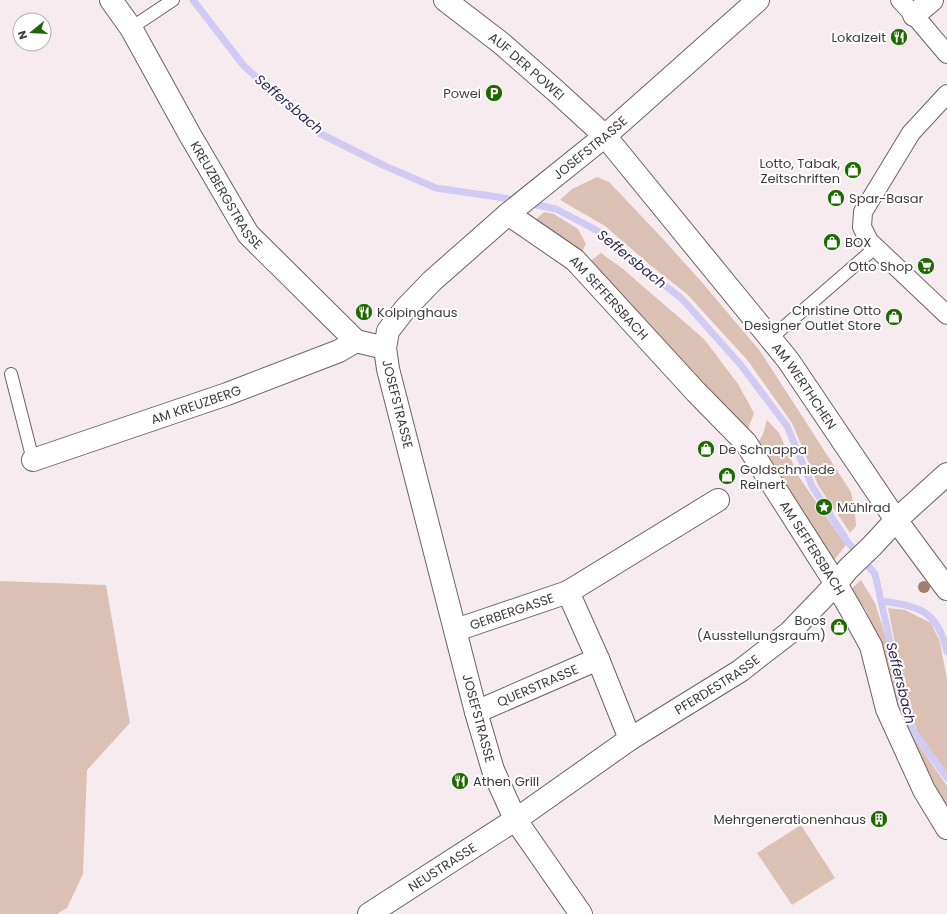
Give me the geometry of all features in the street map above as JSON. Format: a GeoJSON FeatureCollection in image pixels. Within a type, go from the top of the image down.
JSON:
{"type":"FeatureCollection","features":[{"type":"Feature","properties":{"kind":"street","name":"KREUZBERGSTRASSE"},"geometry":{"type":"LineString","coordinates":[[111,0],[130,28],[248,234],[356,341]]}},
{"type":"Feature","properties":{"kind":"street","name":"AUF DER POWEI"},"geometry":{"type":"LineString","coordinates":[[444,0],[501,43],[558,92],[605,136]]}},
{"type":"Feature","properties":{"kind":"street","name":"JOSEFSTRASSE"},"geometry":{"type":"LineString","coordinates":[[581,914],[518,817],[493,770],[476,712],[388,369],[385,348],[388,331],[405,309],[432,281],[513,210],[605,136],[758,0]]}},
{"type":"Feature","properties":{"kind":"street"},"geometry":{"type":"LineString","coordinates":[[932,0],[907,7],[947,54]]}},
{"type":"Feature","properties":{"kind":"street"},"geometry":{"type":"LineString","coordinates":[[947,94],[911,133],[863,212],[862,227],[869,241],[947,315]]}},
{"type":"Feature","properties":{"kind":"street","name":"AM WERTHCHEN"},"geometry":{"type":"LineString","coordinates":[[605,136],[788,360],[896,520],[947,589]]}},
{"type":"Feature","properties":{"kind":"street","name":"AM SEFFERSBACH"},"geometry":{"type":"LineString","coordinates":[[513,210],[574,260],[696,392],[746,443],[842,576],[871,646],[887,709],[924,790],[947,828]]}},
{"type":"Feature","properties":{"kind":"street"},"geometry":{"type":"LineString","coordinates":[[356,341],[385,348]]}},
{"type":"Feature","properties":{"kind":"street","name":"AM KREUZBERG"},"geometry":{"type":"LineString","coordinates":[[33,460],[226,394],[339,352],[356,341]]}},
{"type":"Feature","properties":{"kind":"street","name":"PFERDESTRASSE"},"geometry":{"type":"LineString","coordinates":[[518,817],[630,739],[740,671],[789,633],[896,520],[947,474]]}},
{"type":"Feature","properties":{"kind":"street","name":"GERBERGASSE"},"geometry":{"type":"LineString","coordinates":[[456,630],[568,592],[718,500]]}},
{"type":"Feature","properties":{"kind":"street"},"geometry":{"type":"LineString","coordinates":[[568,592],[598,659],[630,739]]}},
{"type":"Feature","properties":{"kind":"street","name":"QUERSTRASSE"},"geometry":{"type":"LineString","coordinates":[[476,712],[598,659]]}},
{"type":"Feature","properties":{"kind":"street","name":"NEUSTRASSE"},"geometry":{"type":"LineString","coordinates":[[369,914],[518,817]]}},
{"type":"Feature","properties":{"kind":"lane"},"geometry":{"type":"LineString","coordinates":[[130,28],[173,0]]}},
{"type":"Feature","properties":{"kind":"lane"},"geometry":{"type":"LineString","coordinates":[[770,339],[876,247]]}},
{"type":"Feature","properties":{"kind":"lane"},"geometry":{"type":"LineString","coordinates":[[11,374],[33,460]]}},
{"type":"Feature","properties":{"kind":"shaded area"},"geometry":{"type":"Polygon","coordinates":[[[597,177],[609,182],[663,239],[760,351],[851,492],[856,526],[850,533],[818,485],[792,423],[748,361],[687,294],[650,265],[605,226],[560,200],[572,189],[597,177]]]}},
{"type":"Feature","properties":{"kind":"shaded area"},"geometry":{"type":"Polygon","coordinates":[[[544,212],[554,214],[578,229],[586,244],[581,253],[534,221],[544,212]]]}},
{"type":"Feature","properties":{"kind":"shaded area"},"geometry":{"type":"Polygon","coordinates":[[[601,253],[623,269],[704,339],[738,384],[754,413],[746,435],[716,397],[589,262],[601,253]]]}},
{"type":"Feature","properties":{"kind":"shaded area"},"geometry":{"type":"Polygon","coordinates":[[[767,420],[779,433],[799,477],[846,545],[834,560],[756,447],[763,434],[767,420]]]}},
{"type":"Feature","properties":{"kind":"shaded area"},"geometry":{"type":"Polygon","coordinates":[[[861,580],[875,603],[890,650],[896,688],[910,732],[947,786],[947,811],[905,733],[866,610],[850,590],[861,580]]]}},
{"type":"Feature","properties":{"kind":"shaded area"},"geometry":{"type":"Polygon","coordinates":[[[0,581],[106,585],[130,723],[87,770],[83,874],[67,908],[57,914],[0,914],[0,581]]]}},
{"type":"Feature","properties":{"kind":"shaded area"},"geometry":{"type":"Polygon","coordinates":[[[888,608],[905,610],[931,623],[940,642],[947,679],[947,773],[917,731],[904,687],[888,608]]]}},
{"type":"Feature","properties":{"kind":"shaded area"},"geometry":{"type":"Polygon","coordinates":[[[801,825],[835,878],[792,905],[757,853],[801,825]]]}},
{"type":"Feature","properties":{"kind":"waterway","name":"Seffersbach"},"geometry":{"type":"LineString","coordinates":[[193,0],[244,66],[319,133],[385,166],[436,188],[518,201]]}},
{"type":"Feature","properties":{"kind":"waterway","name":"Seffersbach"},"geometry":{"type":"LineString","coordinates":[[528,203],[556,209],[600,232],[683,300],[740,364],[787,426],[812,486],[847,541],[875,574],[881,601],[906,605],[925,613],[938,627],[947,652]]}},
{"type":"Feature","properties":{"kind":"waterway","name":"Seffersbach"},"geometry":{"type":"LineString","coordinates":[[881,601],[900,687],[912,729],[947,778]]}},
{"type":"Feature","properties":{"kind":"place","name":"Lokalzeit"},"geometry":{"type":"Point","coordinates":[899,37]}},
{"type":"Feature","properties":{"kind":"place","name":"Powei"},"geometry":{"type":"Point","coordinates":[494,93]}},
{"type":"Feature","properties":{"kind":"place","name":"Lotto, Tabak, Zeitschriften"},"geometry":{"type":"Point","coordinates":[853,170]}},
{"type":"Feature","properties":{"kind":"place","name":"Spar-Basar"},"geometry":{"type":"Point","coordinates":[836,198]}},
{"type":"Feature","properties":{"kind":"place","name":"BOX"},"geometry":{"type":"Point","coordinates":[832,242]}},
{"type":"Feature","properties":{"kind":"place","name":"Otto Shop"},"geometry":{"type":"Point","coordinates":[926,266]}},
{"type":"Feature","properties":{"kind":"place","name":"Kolpinghaus"},"geometry":{"type":"Point","coordinates":[364,312]}},
{"type":"Feature","properties":{"kind":"place","name":"Christine Otto Designer Outlet Store"},"geometry":{"type":"Point","coordinates":[894,317]}},
{"type":"Feature","properties":{"kind":"place","name":"De Schnappa"},"geometry":{"type":"Point","coordinates":[706,449]}},
{"type":"Feature","properties":{"kind":"place","name":"Goldschmiede Reinert"},"geometry":{"type":"Point","coordinates":[727,476]}},
{"type":"Feature","properties":{"kind":"place","name":"Mühlrad"},"geometry":{"type":"Point","coordinates":[824,507]}},
{"type":"Feature","properties":{"kind":"place","name":"Boos (Ausstellungsraum)"},"geometry":{"type":"Point","coordinates":[839,627]}},
{"type":"Feature","properties":{"kind":"place","name":"Athen Grill"},"geometry":{"type":"Point","coordinates":[460,781]}},
{"type":"Feature","properties":{"kind":"place","name":"Mehrgenerationenhaus"},"geometry":{"type":"Point","coordinates":[879,819]}}]}
